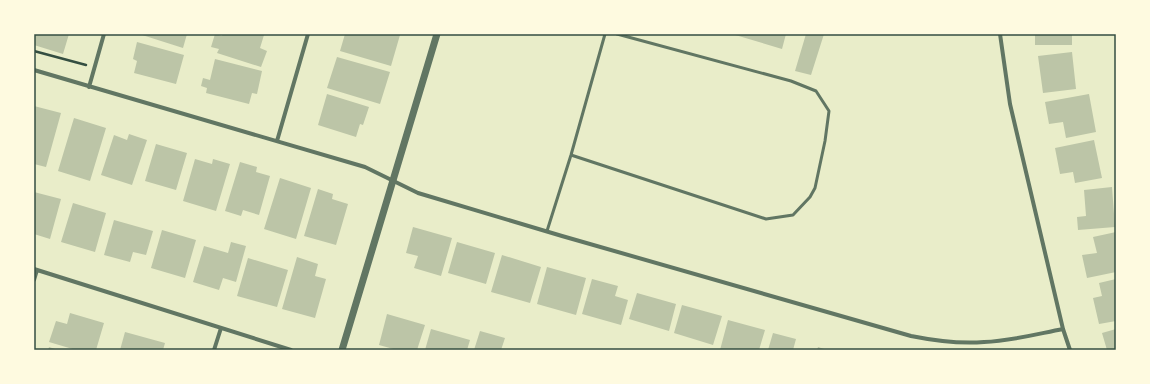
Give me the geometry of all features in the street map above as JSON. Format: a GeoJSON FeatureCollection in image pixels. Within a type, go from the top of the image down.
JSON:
{"type":"FeatureCollection","features":[{"type":"Feature","properties":{"kind":"street"},"geometry":{"type":"LineString","coordinates":[[89,86],[104,34]]}},
{"type":"Feature","properties":{"kind":"street"},"geometry":{"type":"LineString","coordinates":[[277,141],[308,34]]}},
{"type":"Feature","properties":{"kind":"street"},"geometry":{"type":"LineString","coordinates":[[342,350],[437,34]]}},
{"type":"Feature","properties":{"kind":"street"},"geometry":{"type":"LineString","coordinates":[[1000,34],[1010,104],[1063,329],[1070,350]]}},
{"type":"Feature","properties":{"kind":"street"},"geometry":{"type":"LineString","coordinates":[[34,70],[365,167],[418,193],[911,336],[961,343],[986,342],[1063,329]]}},
{"type":"Feature","properties":{"kind":"street"},"geometry":{"type":"LineString","coordinates":[[34,280],[36,270],[291,350]]}},
{"type":"Feature","properties":{"kind":"street"},"geometry":{"type":"LineString","coordinates":[[214,350],[221,328]]}},
{"type":"Feature","properties":{"kind":"lane"},"geometry":{"type":"LineString","coordinates":[[547,231],[571,155],[605,34]]}},
{"type":"Feature","properties":{"kind":"lane"},"geometry":{"type":"LineString","coordinates":[[571,155],[766,219],[794,215],[810,197],[815,188],[825,140],[829,111],[816,91],[790,81],[617,34]]}},
{"type":"Feature","properties":{"kind":"path"},"geometry":{"type":"LineString","coordinates":[[34,51],[94,67]]}},
{"type":"Feature","properties":{"kind":"building"},"geometry":{"type":"Polygon","coordinates":[[[34,34],[69,34],[63,54],[34,45],[34,34]]]}},
{"type":"Feature","properties":{"kind":"building"},"geometry":{"type":"Polygon","coordinates":[[[139,34],[187,34],[183,48],[139,34]]]}},
{"type":"Feature","properties":{"kind":"building"},"geometry":{"type":"Polygon","coordinates":[[[215,34],[222,36],[223,34],[264,35],[260,48],[267,51],[261,67],[217,53],[219,49],[211,47],[215,34]]]}},
{"type":"Feature","properties":{"kind":"building"},"geometry":{"type":"Polygon","coordinates":[[[345,34],[400,35],[391,66],[340,51],[345,34]]]}},
{"type":"Feature","properties":{"kind":"building"},"geometry":{"type":"Polygon","coordinates":[[[732,34],[786,34],[782,49],[732,34]]]}},
{"type":"Feature","properties":{"kind":"building"},"geometry":{"type":"Polygon","coordinates":[[[806,34],[824,34],[811,75],[795,71],[806,34]]]}},
{"type":"Feature","properties":{"kind":"building"},"geometry":{"type":"Polygon","coordinates":[[[1035,34],[1072,34],[1072,45],[1035,45],[1035,34]]]}},
{"type":"Feature","properties":{"kind":"building"},"geometry":{"type":"Polygon","coordinates":[[[137,42],[184,55],[176,84],[134,73],[137,61],[133,59],[137,42]]]}},
{"type":"Feature","properties":{"kind":"building"},"geometry":{"type":"Polygon","coordinates":[[[1072,52],[1076,89],[1043,93],[1038,56],[1072,52]]]}},
{"type":"Feature","properties":{"kind":"building"},"geometry":{"type":"Polygon","coordinates":[[[337,57],[390,72],[380,104],[327,88],[337,57]]]}},
{"type":"Feature","properties":{"kind":"building"},"geometry":{"type":"Polygon","coordinates":[[[215,59],[262,71],[257,94],[252,93],[249,104],[206,93],[207,88],[201,86],[203,78],[210,80],[215,59]]]}},
{"type":"Feature","properties":{"kind":"building"},"geometry":{"type":"Polygon","coordinates":[[[327,94],[369,107],[363,125],[360,124],[356,137],[318,125],[327,94]]]}},
{"type":"Feature","properties":{"kind":"building"},"geometry":{"type":"Polygon","coordinates":[[[1089,94],[1096,132],[1066,138],[1063,122],[1049,124],[1045,102],[1089,94]]]}},
{"type":"Feature","properties":{"kind":"building"},"geometry":{"type":"Polygon","coordinates":[[[34,106],[61,113],[46,167],[34,164],[34,106]]]}},
{"type":"Feature","properties":{"kind":"building"},"geometry":{"type":"Polygon","coordinates":[[[74,118],[106,128],[90,181],[58,171],[74,118]]]}},
{"type":"Feature","properties":{"kind":"building"},"geometry":{"type":"Polygon","coordinates":[[[129,134],[147,140],[132,185],[101,175],[114,135],[127,140],[129,134]]]}},
{"type":"Feature","properties":{"kind":"building"},"geometry":{"type":"Polygon","coordinates":[[[1094,140],[1102,178],[1075,183],[1073,172],[1060,174],[1055,148],[1094,140]]]}},
{"type":"Feature","properties":{"kind":"building"},"geometry":{"type":"Polygon","coordinates":[[[156,144],[187,153],[176,190],[145,181],[156,144]]]}},
{"type":"Feature","properties":{"kind":"building"},"geometry":{"type":"Polygon","coordinates":[[[195,159],[212,164],[213,159],[230,164],[216,211],[183,201],[195,159]]]}},
{"type":"Feature","properties":{"kind":"building"},"geometry":{"type":"Polygon","coordinates":[[[240,162],[257,167],[256,172],[270,176],[259,215],[243,210],[241,216],[225,211],[240,162]]]}},
{"type":"Feature","properties":{"kind":"building"},"geometry":{"type":"Polygon","coordinates":[[[280,178],[311,188],[296,239],[264,229],[280,178]]]}},
{"type":"Feature","properties":{"kind":"building"},"geometry":{"type":"Polygon","coordinates":[[[1112,187],[1115,227],[1078,230],[1077,217],[1086,216],[1084,190],[1112,187]]]}},
{"type":"Feature","properties":{"kind":"building"},"geometry":{"type":"Polygon","coordinates":[[[318,189],[333,194],[332,199],[348,204],[336,245],[304,236],[318,189]]]}},
{"type":"Feature","properties":{"kind":"building"},"geometry":{"type":"Polygon","coordinates":[[[34,192],[61,199],[50,239],[34,234],[34,192]]]}},
{"type":"Feature","properties":{"kind":"building"},"geometry":{"type":"Polygon","coordinates":[[[73,203],[106,213],[95,252],[61,242],[73,203]]]}},
{"type":"Feature","properties":{"kind":"building"},"geometry":{"type":"Polygon","coordinates":[[[114,220],[153,231],[146,255],[133,252],[130,262],[104,255],[114,220]]]}},
{"type":"Feature","properties":{"kind":"building"},"geometry":{"type":"Polygon","coordinates":[[[413,227],[452,238],[441,276],[414,268],[418,256],[406,253],[413,227]]]}},
{"type":"Feature","properties":{"kind":"building"},"geometry":{"type":"Polygon","coordinates":[[[162,230],[196,240],[185,278],[151,268],[162,230]]]}},
{"type":"Feature","properties":{"kind":"building"},"geometry":{"type":"Polygon","coordinates":[[[1116,232],[1116,272],[1087,278],[1082,255],[1097,253],[1093,237],[1116,232]]]}},
{"type":"Feature","properties":{"kind":"building"},"geometry":{"type":"Polygon","coordinates":[[[231,242],[246,246],[236,282],[223,278],[219,290],[193,282],[204,246],[228,253],[231,242]]]}},
{"type":"Feature","properties":{"kind":"building"},"geometry":{"type":"Polygon","coordinates":[[[457,242],[495,253],[486,284],[448,273],[457,242]]]}},
{"type":"Feature","properties":{"kind":"building"},"geometry":{"type":"Polygon","coordinates":[[[502,255],[541,267],[530,303],[491,292],[502,255]]]}},
{"type":"Feature","properties":{"kind":"building"},"geometry":{"type":"Polygon","coordinates":[[[297,257],[318,264],[315,276],[326,279],[315,318],[282,309],[297,257]]]}},
{"type":"Feature","properties":{"kind":"building"},"geometry":{"type":"Polygon","coordinates":[[[248,258],[288,270],[277,307],[237,296],[248,258]]]}},
{"type":"Feature","properties":{"kind":"building"},"geometry":{"type":"Polygon","coordinates":[[[547,267],[586,278],[576,315],[537,304],[547,267]]]}},
{"type":"Feature","properties":{"kind":"building"},"geometry":{"type":"Polygon","coordinates":[[[592,279],[618,286],[615,296],[628,300],[621,325],[582,314],[592,279]]]}},
{"type":"Feature","properties":{"kind":"building"},"geometry":{"type":"Polygon","coordinates":[[[1116,279],[1116,321],[1099,324],[1093,298],[1102,296],[1099,283],[1116,279]]]}},
{"type":"Feature","properties":{"kind":"building"},"geometry":{"type":"Polygon","coordinates":[[[637,293],[676,304],[669,331],[629,319],[637,293]]]}},
{"type":"Feature","properties":{"kind":"building"},"geometry":{"type":"Polygon","coordinates":[[[682,305],[722,316],[713,345],[674,333],[682,305]]]}},
{"type":"Feature","properties":{"kind":"building"},"geometry":{"type":"Polygon","coordinates":[[[70,313],[104,323],[96,350],[76,350],[49,342],[56,321],[67,324],[70,313]]]}},
{"type":"Feature","properties":{"kind":"building"},"geometry":{"type":"Polygon","coordinates":[[[387,314],[425,325],[417,350],[397,350],[379,345],[387,314]]]}},
{"type":"Feature","properties":{"kind":"building"},"geometry":{"type":"Polygon","coordinates":[[[728,320],[765,330],[759,350],[720,350],[728,320]]]}},
{"type":"Feature","properties":{"kind":"building"},"geometry":{"type":"Polygon","coordinates":[[[431,329],[470,340],[467,350],[425,350],[431,329]]]}},
{"type":"Feature","properties":{"kind":"building"},"geometry":{"type":"Polygon","coordinates":[[[1116,329],[1116,350],[1107,350],[1102,333],[1116,329]]]}},
{"type":"Feature","properties":{"kind":"building"},"geometry":{"type":"Polygon","coordinates":[[[480,331],[505,338],[501,350],[474,350],[480,331]]]}},
{"type":"Feature","properties":{"kind":"building"},"geometry":{"type":"Polygon","coordinates":[[[125,332],[165,343],[163,350],[120,350],[125,332]]]}},
{"type":"Feature","properties":{"kind":"building"},"geometry":{"type":"Polygon","coordinates":[[[773,333],[796,339],[793,350],[768,350],[773,333]]]}},
{"type":"Feature","properties":{"kind":"building"},"geometry":{"type":"Polygon","coordinates":[[[49,347],[58,350],[48,350],[49,347]]]}},
{"type":"Feature","properties":{"kind":"building"},"geometry":{"type":"Polygon","coordinates":[[[818,347],[827,350],[817,350],[818,347]]]}}]}
